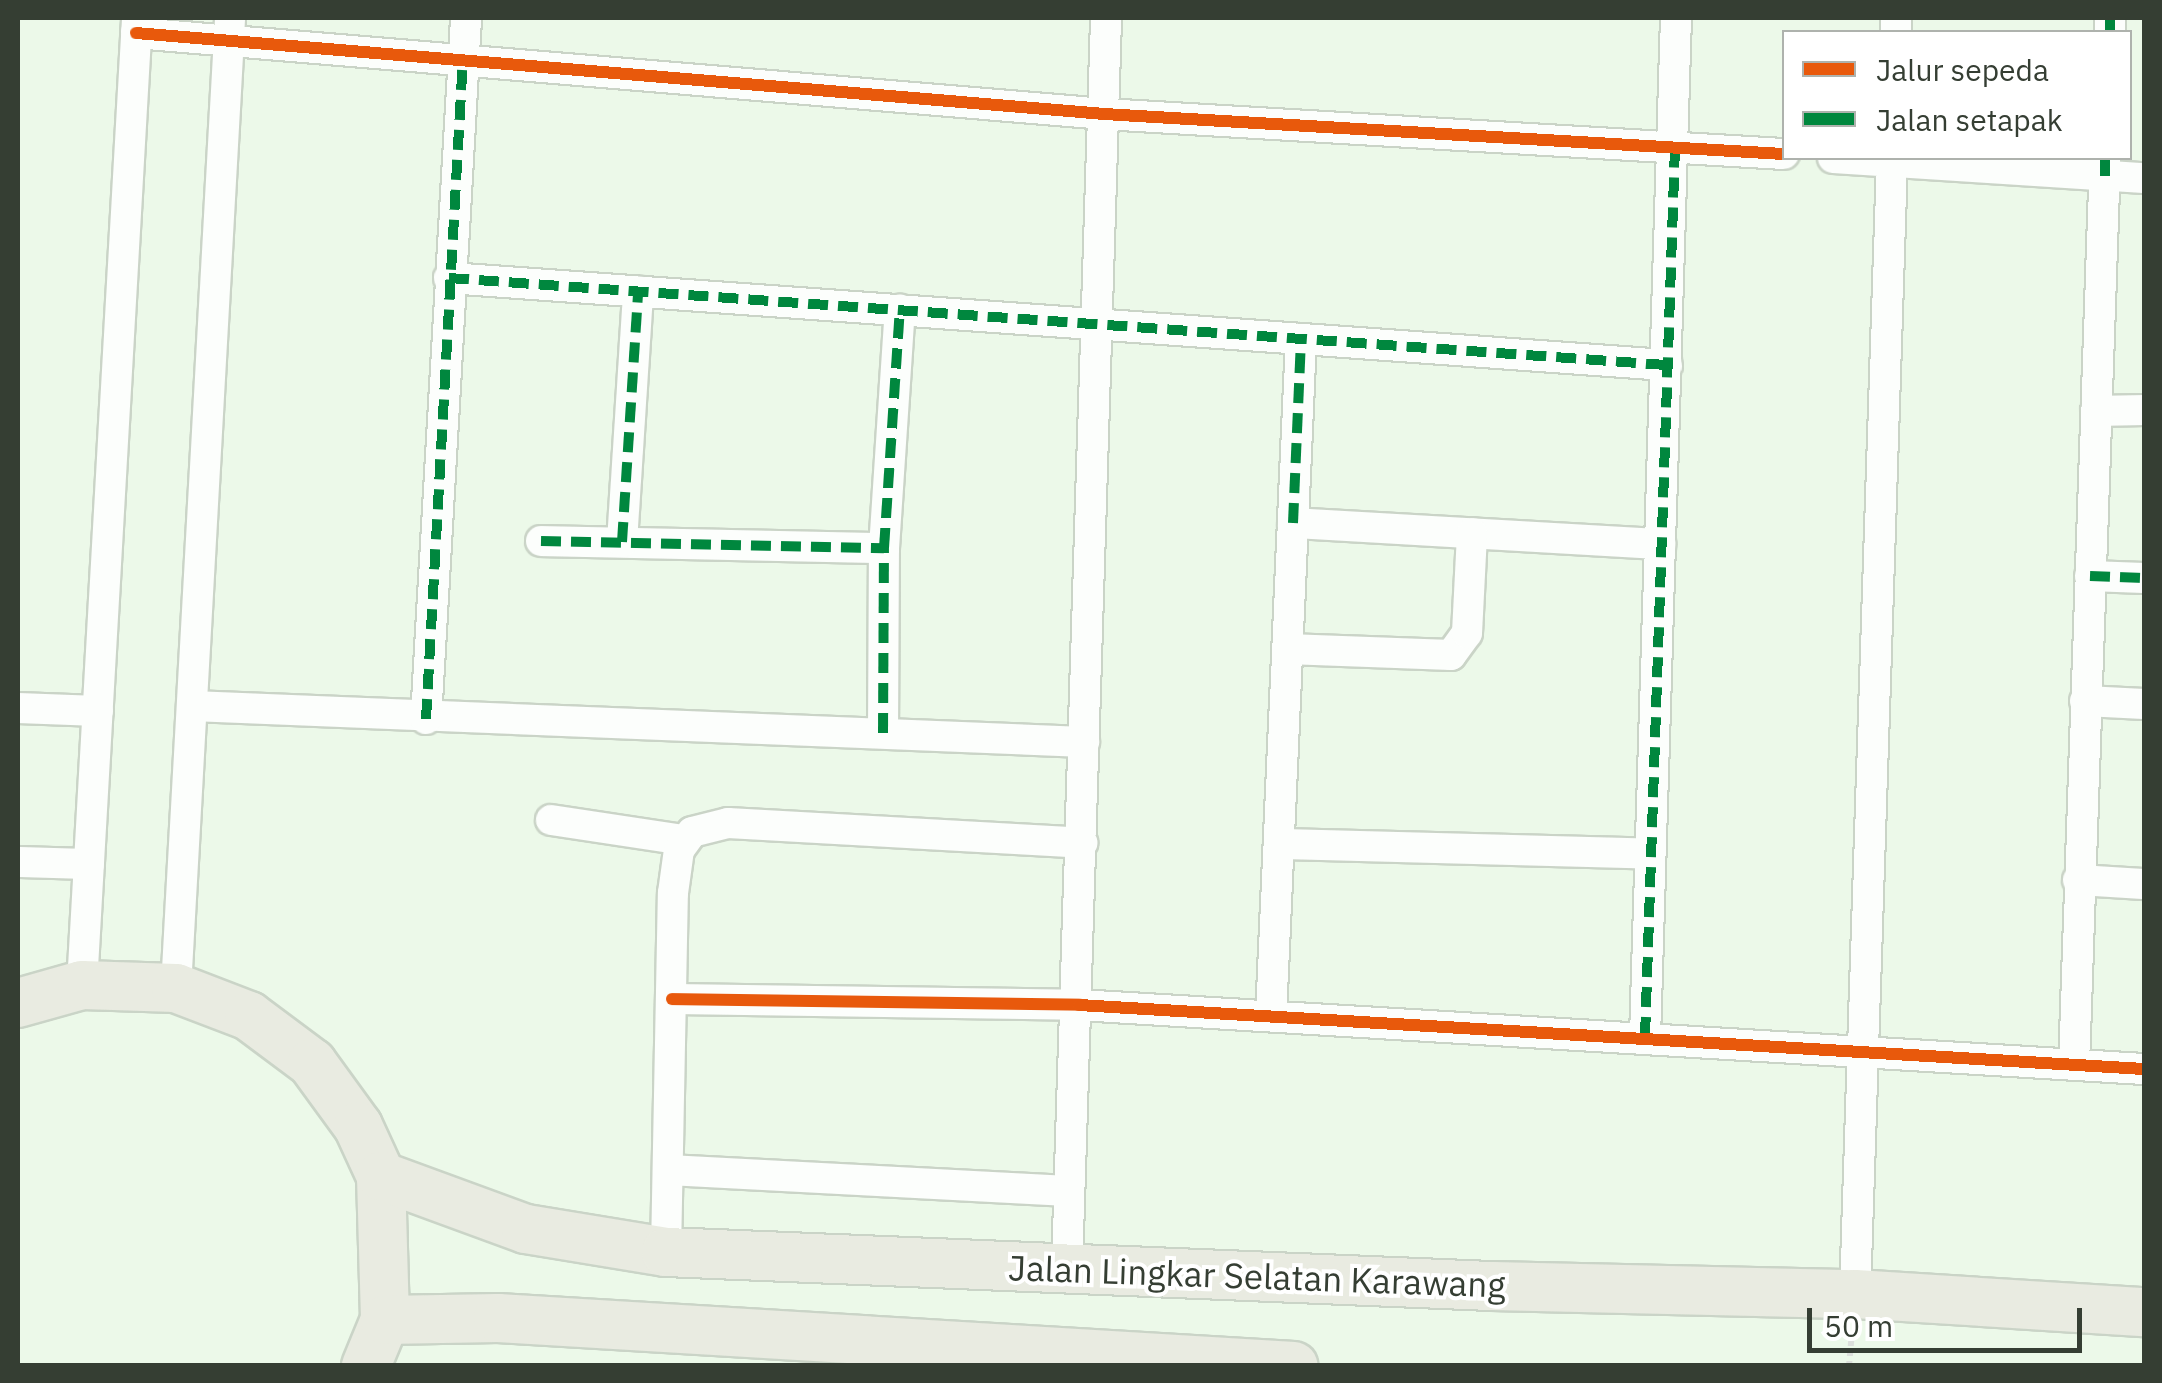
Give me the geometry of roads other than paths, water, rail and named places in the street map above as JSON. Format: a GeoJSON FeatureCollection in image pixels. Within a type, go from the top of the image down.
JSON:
{"type":"FeatureCollection","features":[{"type":"Feature","properties":{"kind":"main road"},"geometry":{"type":"LineString","coordinates":[[18,1003],[82,984],[176,988],[249,1016],[312,1063],[358,1126],[381,1176],[384,1320],[366,1366]]}},
{"type":"Feature","properties":{"kind":"main road","name":"Jalan Lingkar Selatan Karawang"},"geometry":{"type":"LineString","coordinates":[[381,1176],[526,1229],[666,1252],[1854,1294],[2144,1312]]}},
{"type":"Feature","properties":{"kind":"main road"},"geometry":{"type":"LineString","coordinates":[[384,1320],[498,1318],[1060,1359],[1294,1366]]}},
{"type":"Feature","properties":{"kind":"street"},"geometry":{"type":"LineString","coordinates":[[426,719],[466,18]]}},
{"type":"Feature","properties":{"kind":"street"},"geometry":{"type":"LineString","coordinates":[[1067,1267],[1066,1190],[1079,1005],[1106,18]]}},
{"type":"Feature","properties":{"kind":"street"},"geometry":{"type":"LineString","coordinates":[[1645,1037],[1676,146],[1676,18]]}},
{"type":"Feature","properties":{"kind":"street"},"geometry":{"type":"LineString","coordinates":[[82,984],[137,25],[230,27],[463,58],[1104,114],[1782,154]]}},
{"type":"Feature","properties":{"kind":"street"},"geometry":{"type":"LineString","coordinates":[[176,988],[230,27]]}},
{"type":"Feature","properties":{"kind":"street"},"geometry":{"type":"LineString","coordinates":[[1854,1294],[1892,160],[2105,167],[2144,178]]}},
{"type":"Feature","properties":{"kind":"street"},"geometry":{"type":"LineString","coordinates":[[2074,1065],[2105,167]]}},
{"type":"Feature","properties":{"kind":"street"},"geometry":{"type":"LineString","coordinates":[[449,278],[1667,365]]}},
{"type":"Feature","properties":{"kind":"street"},"geometry":{"type":"LineString","coordinates":[[622,542],[638,292]]}},
{"type":"Feature","properties":{"kind":"street"},"geometry":{"type":"LineString","coordinates":[[883,733],[884,548],[900,310]]}},
{"type":"Feature","properties":{"kind":"street"},"geometry":{"type":"LineString","coordinates":[[1271,1016],[1301,339]]}},
{"type":"Feature","properties":{"kind":"street"},"geometry":{"type":"LineString","coordinates":[[2096,411],[2144,410]]}},
{"type":"Feature","properties":{"kind":"street"},"geometry":{"type":"LineString","coordinates":[[1293,523],[1660,544]]}},
{"type":"Feature","properties":{"kind":"street"},"geometry":{"type":"LineString","coordinates":[[1287,648],[1451,655],[1467,632],[1472,533]]}},
{"type":"Feature","properties":{"kind":"street"},"geometry":{"type":"LineString","coordinates":[[541,541],[884,548]]}},
{"type":"Feature","properties":{"kind":"street"},"geometry":{"type":"LineString","coordinates":[[2090,576],[2144,578]]}},
{"type":"Feature","properties":{"kind":"street"},"geometry":{"type":"LineString","coordinates":[[2084,701],[2144,704]]}},
{"type":"Feature","properties":{"kind":"street"},"geometry":{"type":"LineString","coordinates":[[192,706],[426,719],[1084,742]]}},
{"type":"Feature","properties":{"kind":"street"},"geometry":{"type":"LineString","coordinates":[[18,708],[98,712]]}},
{"type":"Feature","properties":{"kind":"street"},"geometry":{"type":"LineString","coordinates":[[551,820],[684,840]]}},
{"type":"Feature","properties":{"kind":"street"},"geometry":{"type":"LineString","coordinates":[[666,1252],[673,893],[684,840],[701,826],[728,823],[1082,843]]}},
{"type":"Feature","properties":{"kind":"street"},"geometry":{"type":"LineString","coordinates":[[1278,844],[1650,854]]}},
{"type":"Feature","properties":{"kind":"street"},"geometry":{"type":"LineString","coordinates":[[18,862],[89,864]]}},
{"type":"Feature","properties":{"kind":"street"},"geometry":{"type":"LineString","coordinates":[[2078,880],[2144,884]]}},
{"type":"Feature","properties":{"kind":"street"},"geometry":{"type":"LineString","coordinates":[[672,998],[1079,1005],[2144,1069]]}},
{"type":"Feature","properties":{"kind":"street"},"geometry":{"type":"LineString","coordinates":[[669,1170],[1066,1190]]}}]}
